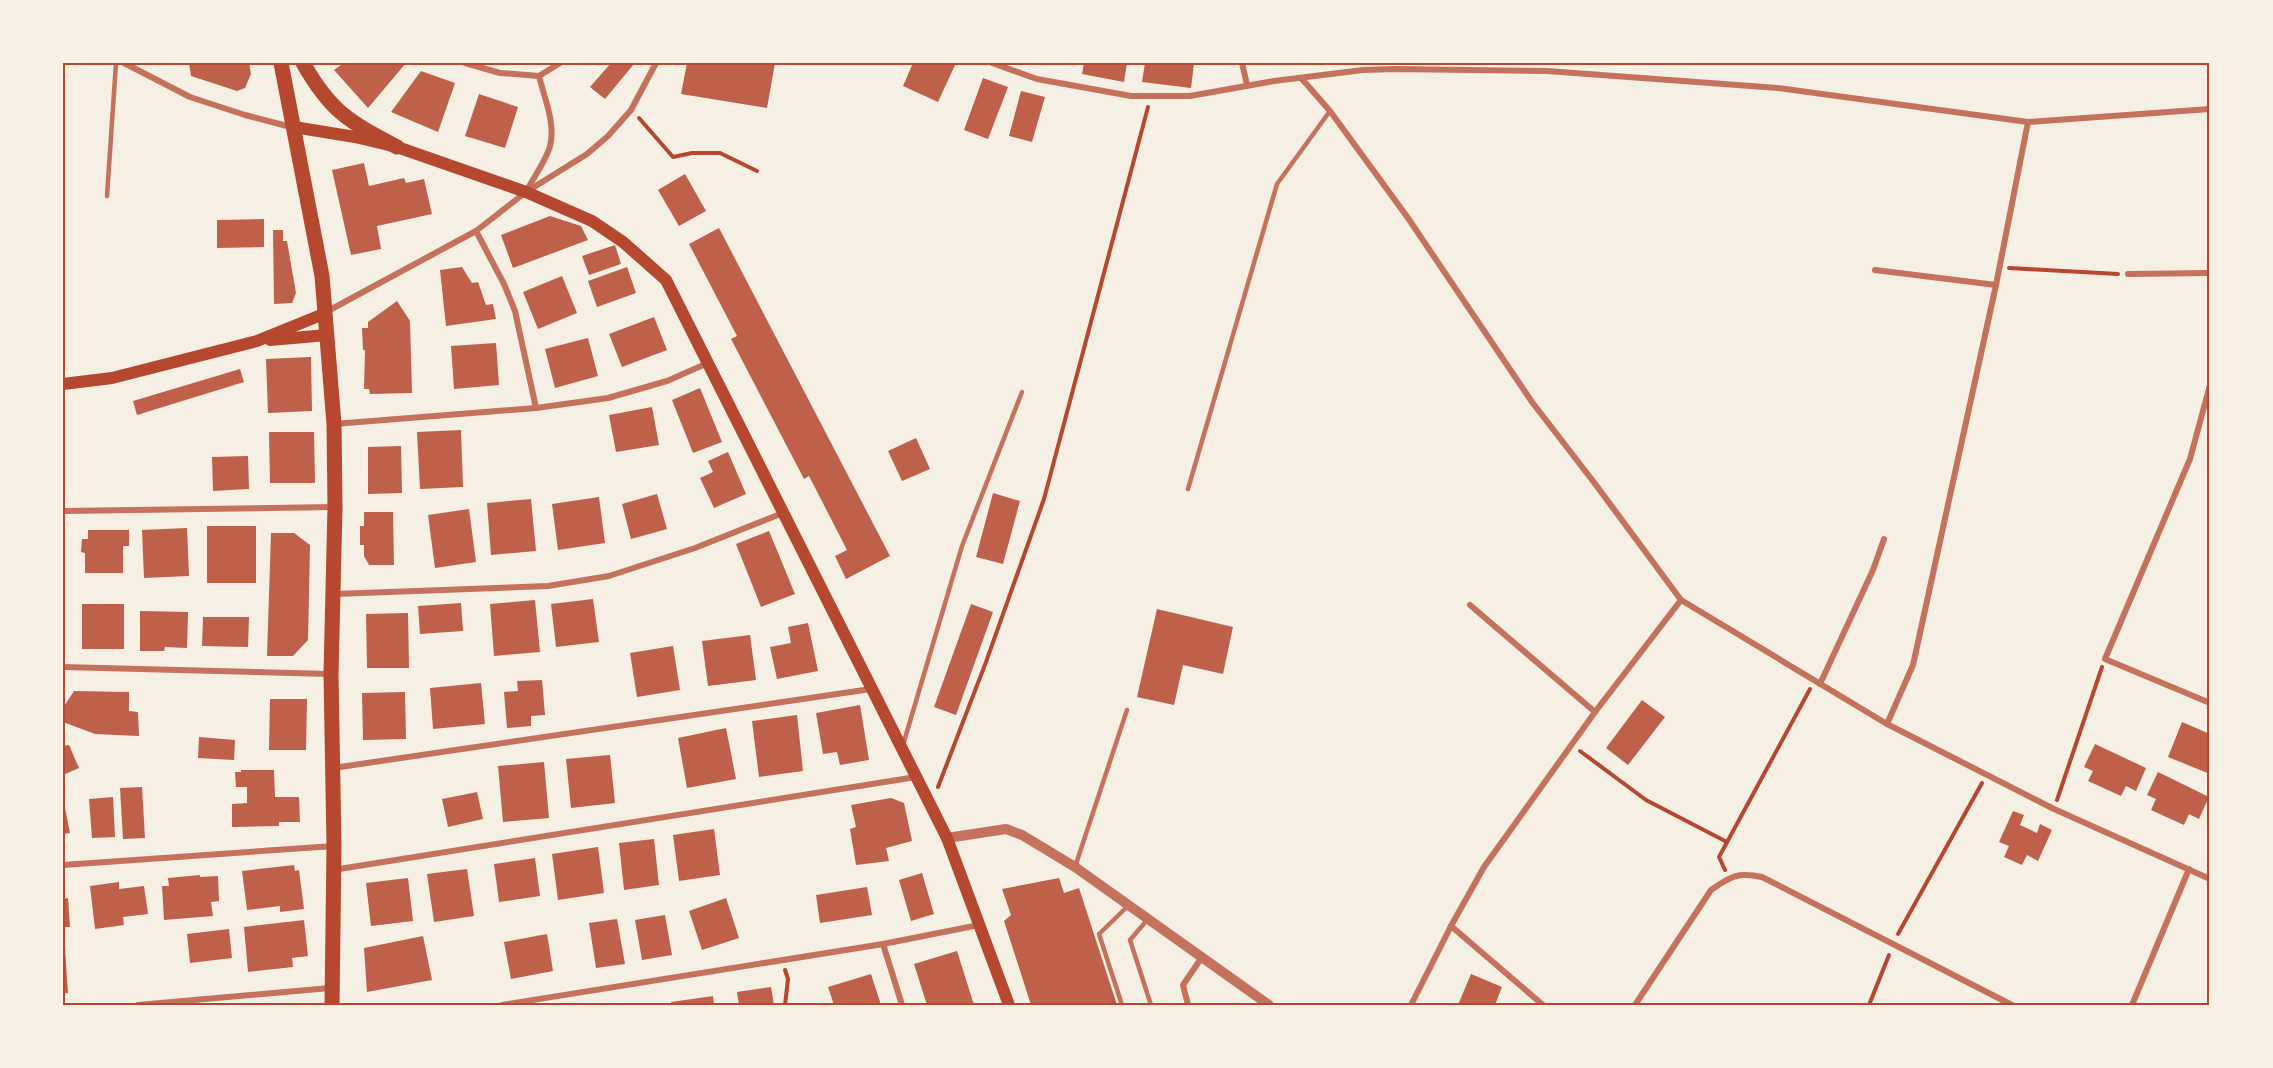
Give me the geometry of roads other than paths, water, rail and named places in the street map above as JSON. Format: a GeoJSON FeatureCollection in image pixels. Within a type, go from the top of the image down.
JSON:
{"type":"FeatureCollection","features":[{"type":"Feature","properties":{"kind":"main road"},"geometry":{"type":"LineString","coordinates":[[281,63],[321,276],[326,313],[333,424],[335,507],[331,674],[332,1005]]}},
{"type":"Feature","properties":{"kind":"main road"},"geometry":{"type":"LineString","coordinates":[[303,63],[319,91],[335,109],[352,123],[397,147]]}},
{"type":"Feature","properties":{"kind":"main road"},"geometry":{"type":"LineString","coordinates":[[294,128],[355,137],[397,147],[525,192],[592,221],[623,242],[666,280],[931,804],[947,838],[1009,1005]]}},
{"type":"Feature","properties":{"kind":"main road"},"geometry":{"type":"LineString","coordinates":[[63,384],[112,378],[257,341],[326,313]]}},
{"type":"Feature","properties":{"kind":"main road"},"geometry":{"type":"LineString","coordinates":[[257,341],[327,335]]}},
{"type":"Feature","properties":{"kind":"street"},"geometry":{"type":"LineString","coordinates":[[124,63],[190,98],[294,128]]}},
{"type":"Feature","properties":{"kind":"street"},"geometry":{"type":"LineString","coordinates":[[465,63],[500,73],[539,76],[560,63]]}},
{"type":"Feature","properties":{"kind":"street"},"geometry":{"type":"LineString","coordinates":[[326,313],[476,231],[525,192],[587,154],[608,136],[631,110],[656,63]]}},
{"type":"Feature","properties":{"kind":"street"},"geometry":{"type":"LineString","coordinates":[[992,63],[1037,79],[1069,86],[1099,92],[1151,96],[1190,96],[1247,85],[1363,70],[1547,71],[1778,88],[2028,122],[2210,109]]}},
{"type":"Feature","properties":{"kind":"street"},"geometry":{"type":"LineString","coordinates":[[1242,63],[1247,85]]}},
{"type":"Feature","properties":{"kind":"street"},"geometry":{"type":"LineString","coordinates":[[1547,71],[1548,63]]}},
{"type":"Feature","properties":{"kind":"street"},"geometry":{"type":"LineString","coordinates":[[525,192],[550,147],[551,127],[539,76]]}},
{"type":"Feature","properties":{"kind":"street"},"geometry":{"type":"LineString","coordinates":[[1302,79],[1330,111],[1408,218],[1532,402],[1681,600],[1887,724],[2054,809],[2210,879]]}},
{"type":"Feature","properties":{"kind":"street"},"geometry":{"type":"LineString","coordinates":[[1887,724],[1913,665],[1996,285],[2028,122]]}},
{"type":"Feature","properties":{"kind":"street"},"geometry":{"type":"LineString","coordinates":[[476,231],[504,284],[515,311],[536,408]]}},
{"type":"Feature","properties":{"kind":"street"},"geometry":{"type":"LineString","coordinates":[[1875,270],[1996,285]]}},
{"type":"Feature","properties":{"kind":"street"},"geometry":{"type":"LineString","coordinates":[[2128,274],[2210,273]]}},
{"type":"Feature","properties":{"kind":"street"},"geometry":{"type":"LineString","coordinates":[[333,424],[536,408],[608,398],[667,381],[708,363]]}},
{"type":"Feature","properties":{"kind":"street"},"geometry":{"type":"LineString","coordinates":[[2210,385],[2190,459],[2104,659],[2210,703]]}},
{"type":"Feature","properties":{"kind":"street"},"geometry":{"type":"LineString","coordinates":[[63,511],[335,507]]}},
{"type":"Feature","properties":{"kind":"street"},"geometry":{"type":"LineString","coordinates":[[334,594],[548,586],[609,576],[695,548],[784,512]]}},
{"type":"Feature","properties":{"kind":"street"},"geometry":{"type":"LineString","coordinates":[[1817,682],[1873,570],[1884,539]]}},
{"type":"Feature","properties":{"kind":"street"},"geometry":{"type":"LineString","coordinates":[[1411,1005],[1484,867],[1595,712],[1681,600]]}},
{"type":"Feature","properties":{"kind":"street"},"geometry":{"type":"LineString","coordinates":[[1470,605],[1595,712]]}},
{"type":"Feature","properties":{"kind":"street"},"geometry":{"type":"LineString","coordinates":[[63,667],[331,674]]}},
{"type":"Feature","properties":{"kind":"street"},"geometry":{"type":"LineString","coordinates":[[332,768],[871,689]]}},
{"type":"Feature","properties":{"kind":"street"},"geometry":{"type":"LineString","coordinates":[[333,870],[918,777]]}},
{"type":"Feature","properties":{"kind":"street"},"geometry":{"type":"LineString","coordinates":[[947,838],[1006,829],[1022,835],[1075,867],[1269,1005]]}},
{"type":"Feature","properties":{"kind":"street"},"geometry":{"type":"LineString","coordinates":[[63,865],[333,846]]}},
{"type":"Feature","properties":{"kind":"street"},"geometry":{"type":"LineString","coordinates":[[2132,1005],[2189,869]]}},
{"type":"Feature","properties":{"kind":"street"},"geometry":{"type":"LineString","coordinates":[[1635,1005],[1711,890],[1728,878],[1745,873],[1762,877],[2012,1005]]}},
{"type":"Feature","properties":{"kind":"street"},"geometry":{"type":"LineString","coordinates":[[502,1005],[884,944],[980,924]]}},
{"type":"Feature","properties":{"kind":"street"},"geometry":{"type":"LineString","coordinates":[[1451,926],[1543,1005]]}},
{"type":"Feature","properties":{"kind":"street"},"geometry":{"type":"LineString","coordinates":[[884,944],[902,1005]]}},
{"type":"Feature","properties":{"kind":"street"},"geometry":{"type":"LineString","coordinates":[[1188,1005],[1183,985],[1202,957]]}},
{"type":"Feature","properties":{"kind":"street"},"geometry":{"type":"LineString","coordinates":[[138,1005],[331,988]]}},
{"type":"Feature","properties":{"kind":"lane"},"geometry":{"type":"LineString","coordinates":[[106,196],[116,63]]}},
{"type":"Feature","properties":{"kind":"lane"},"geometry":{"type":"LineString","coordinates":[[1188,489],[1277,184],[1330,111]]}},
{"type":"Feature","properties":{"kind":"lane"},"geometry":{"type":"LineString","coordinates":[[902,747],[962,546],[1022,392]]}},
{"type":"Feature","properties":{"kind":"lane"},"geometry":{"type":"LineString","coordinates":[[1075,867],[1127,710]]}},
{"type":"Feature","properties":{"kind":"lane"},"geometry":{"type":"LineString","coordinates":[[1122,1005],[1099,934],[1128,905]]}},
{"type":"Feature","properties":{"kind":"lane"},"geometry":{"type":"LineString","coordinates":[[1148,919],[1130,940],[1151,1005]]}}]}
